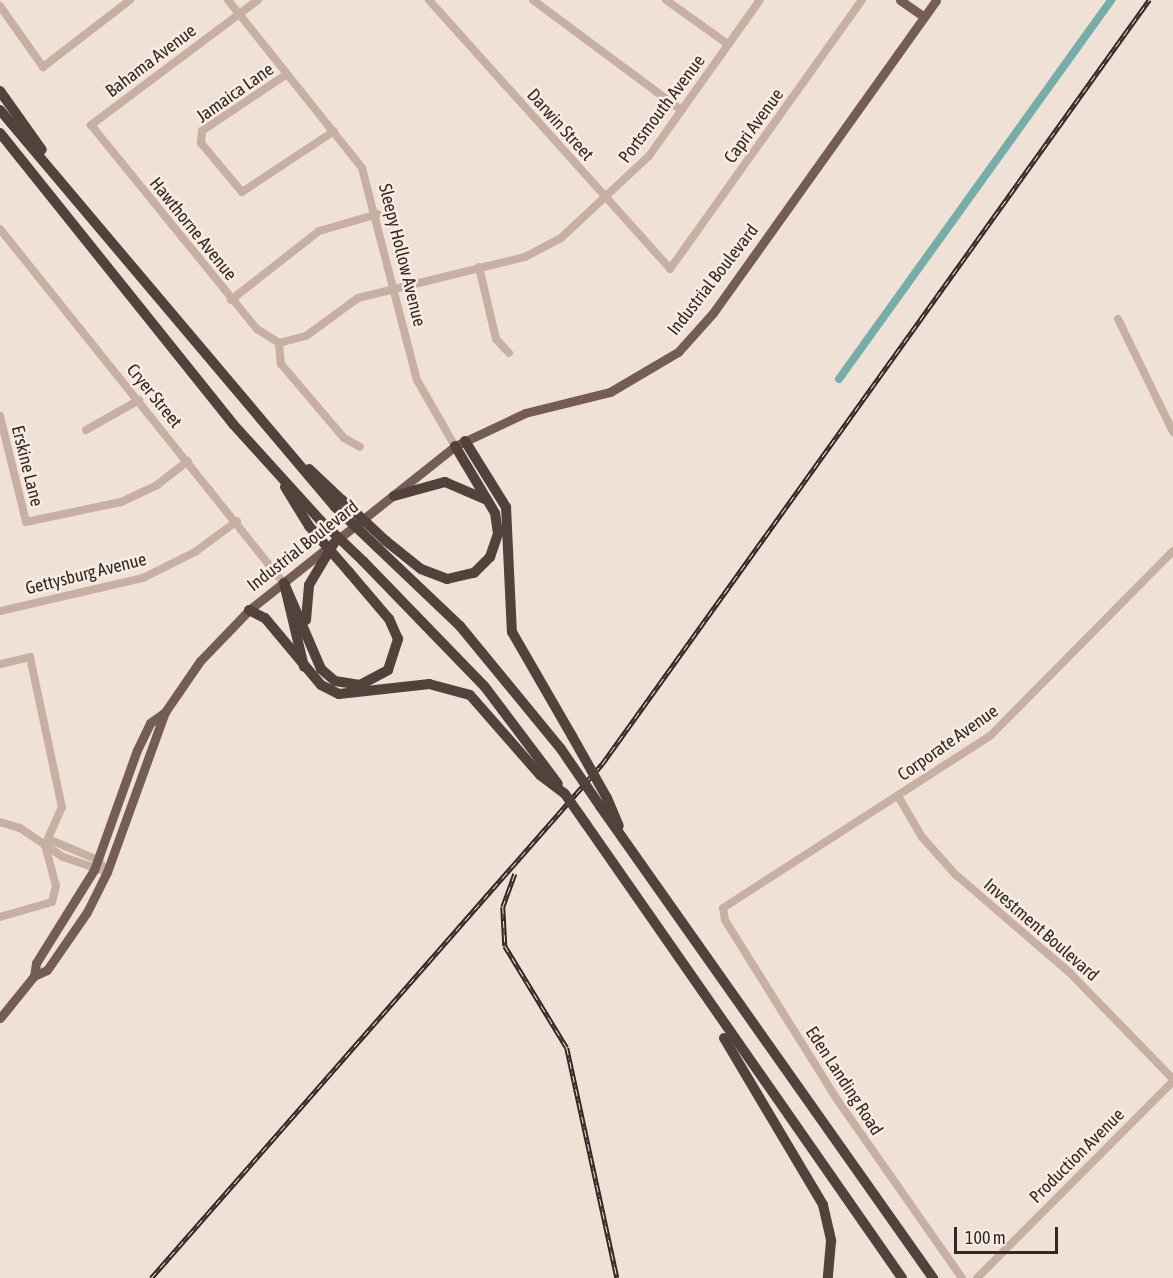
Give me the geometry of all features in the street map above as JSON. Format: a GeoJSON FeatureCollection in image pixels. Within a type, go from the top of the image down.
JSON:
{"type":"FeatureCollection","features":[{"type":"Feature","properties":{"kind":"highway"},"geometry":{"type":"LineString","coordinates":[[0,91],[92,218]]}},
{"type":"Feature","properties":{"kind":"highway"},"geometry":{"type":"LineString","coordinates":[[0,110],[267,430],[382,544],[460,626],[604,802]]}},
{"type":"Feature","properties":{"kind":"highway"},"geometry":{"type":"LineString","coordinates":[[0,133],[281,479],[485,687],[543,771]]}},
{"type":"Feature","properties":{"kind":"highway"},"geometry":{"type":"LineString","coordinates":[[382,544],[428,573],[461,579],[485,564],[494,550],[498,526],[490,501],[460,444]]}},
{"type":"Feature","properties":{"kind":"highway"},"geometry":{"type":"LineString","coordinates":[[460,444],[506,507],[512,632],[572,736],[624,840],[933,1278]]}},
{"type":"Feature","properties":{"kind":"highway"},"geometry":{"type":"LineString","coordinates":[[281,479],[309,526],[394,627],[395,661],[376,680],[343,684],[321,669],[284,583]]}},
{"type":"Feature","properties":{"kind":"highway"},"geometry":{"type":"LineString","coordinates":[[394,496],[444,482],[466,486],[490,501]]}},
{"type":"Feature","properties":{"kind":"highway"},"geometry":{"type":"LineString","coordinates":[[308,635],[306,596],[334,543]]}},
{"type":"Feature","properties":{"kind":"highway"},"geometry":{"type":"LineString","coordinates":[[284,583],[304,666]]}},
{"type":"Feature","properties":{"kind":"highway"},"geometry":{"type":"LineString","coordinates":[[249,610],[265,618],[304,666],[330,691],[347,696],[429,684],[463,692],[508,733],[565,794],[697,988],[902,1278]]}},
{"type":"Feature","properties":{"kind":"highway"},"geometry":{"type":"LineString","coordinates":[[697,988],[822,1205],[831,1241],[828,1278]]}},
{"type":"Feature","properties":{"kind":"main road"},"geometry":{"type":"LineString","coordinates":[[900,0],[924,17]]}},
{"type":"Feature","properties":{"kind":"main road","name":"Industrial Boulevard"},"geometry":{"type":"LineString","coordinates":[[0,1018],[34,976],[47,970],[107,872],[165,712],[200,661],[249,610],[460,444],[525,413],[610,392],[678,352],[713,313],[936,0]]}},
{"type":"Feature","properties":{"kind":"main road","name":"Industrial Boulevard"},"geometry":{"type":"LineString","coordinates":[[34,976],[36,963],[94,870],[136,750],[150,723],[165,712]]}},
{"type":"Feature","properties":{"kind":"street"},"geometry":{"type":"LineString","coordinates":[[7,0],[0,5],[43,67],[130,0]]}},
{"type":"Feature","properties":{"kind":"street","name":"Sleepy Hollow Avenue"},"geometry":{"type":"LineString","coordinates":[[228,0],[362,168],[378,214],[422,393],[460,444]]}},
{"type":"Feature","properties":{"kind":"street","name":"Bahama Avenue"},"geometry":{"type":"LineString","coordinates":[[91,125],[258,0]]}},
{"type":"Feature","properties":{"kind":"street","name":"Darwin Street"},"geometry":{"type":"LineString","coordinates":[[429,0],[670,269]]}},
{"type":"Feature","properties":{"kind":"street"},"geometry":{"type":"LineString","coordinates":[[533,0],[681,110]]}},
{"type":"Feature","properties":{"kind":"street"},"geometry":{"type":"LineString","coordinates":[[666,0],[729,45]]}},
{"type":"Feature","properties":{"kind":"street","name":"Portsmouth Avenue"},"geometry":{"type":"LineString","coordinates":[[279,343],[306,336],[348,302],[544,249],[605,199],[649,156],[760,0]]}},
{"type":"Feature","properties":{"kind":"street","name":"Capri Avenue"},"geometry":{"type":"LineString","coordinates":[[670,269],[862,0]]}},
{"type":"Feature","properties":{"kind":"street","name":"Jamaica Lane"},"geometry":{"type":"LineString","coordinates":[[287,74],[200,133],[201,143],[242,192],[334,131]]}},
{"type":"Feature","properties":{"kind":"street","name":"Hawthorne Avenue"},"geometry":{"type":"LineString","coordinates":[[91,125],[231,300],[257,329],[279,343]]}},
{"type":"Feature","properties":{"kind":"street"},"geometry":{"type":"LineString","coordinates":[[231,300],[319,231],[378,214]]}},
{"type":"Feature","properties":{"kind":"street","name":"Cryer Street"},"geometry":{"type":"LineString","coordinates":[[2,234],[237,521],[284,583]]}},
{"type":"Feature","properties":{"kind":"street"},"geometry":{"type":"LineString","coordinates":[[479,267],[496,339],[510,353]]}},
{"type":"Feature","properties":{"kind":"street"},"geometry":{"type":"LineString","coordinates":[[1118,319],[1173,432]]}},
{"type":"Feature","properties":{"kind":"street"},"geometry":{"type":"LineString","coordinates":[[279,343],[281,364],[344,438],[360,447]]}},
{"type":"Feature","properties":{"kind":"street"},"geometry":{"type":"LineString","coordinates":[[86,430],[139,400]]}},
{"type":"Feature","properties":{"kind":"street","name":"Erskine Lane"},"geometry":{"type":"LineString","coordinates":[[0,416],[4,452],[26,522],[131,499],[188,461]]}},
{"type":"Feature","properties":{"kind":"street","name":"Gettysburg Avenue"},"geometry":{"type":"LineString","coordinates":[[0,611],[143,578],[195,552],[237,521]]}},
{"type":"Feature","properties":{"kind":"street","name":"Corporate Avenue"},"geometry":{"type":"LineString","coordinates":[[734,896],[898,796],[1013,716],[1173,551]]}},
{"type":"Feature","properties":{"kind":"street"},"geometry":{"type":"LineString","coordinates":[[0,664],[30,657],[62,801],[46,842],[53,871],[52,902],[0,917]]}},
{"type":"Feature","properties":{"kind":"street","name":"Investment Boulevard"},"geometry":{"type":"LineString","coordinates":[[898,796],[922,837],[955,874],[1070,973],[1173,1080]]}},
{"type":"Feature","properties":{"kind":"street"},"geometry":{"type":"LineString","coordinates":[[0,822],[46,842],[75,850],[98,860],[107,872]]}},
{"type":"Feature","properties":{"kind":"street"},"geometry":{"type":"LineString","coordinates":[[46,842],[67,859],[94,870],[107,872]]}},
{"type":"Feature","properties":{"kind":"street"},"geometry":{"type":"LineString","coordinates":[[53,871],[75,850]]}},
{"type":"Feature","properties":{"kind":"street","name":"Eden Landing Road"},"geometry":{"type":"LineString","coordinates":[[734,896],[723,908],[728,926],[846,1113],[962,1278]]}},
{"type":"Feature","properties":{"kind":"street","name":"Production Avenue"},"geometry":{"type":"LineString","coordinates":[[976,1278],[1173,1080]]}},
{"type":"Feature","properties":{"kind":"waterway"},"geometry":{"type":"LineString","coordinates":[[839,379],[1111,0]]}},
{"type":"Feature","properties":{"kind":"railway"},"geometry":{"type":"LineString","coordinates":[[151,1278],[602,764],[1149,0]]}},
{"type":"Feature","properties":{"kind":"railway"},"geometry":{"type":"LineString","coordinates":[[515,874],[503,907],[505,946],[567,1048],[617,1278]]}}]}
